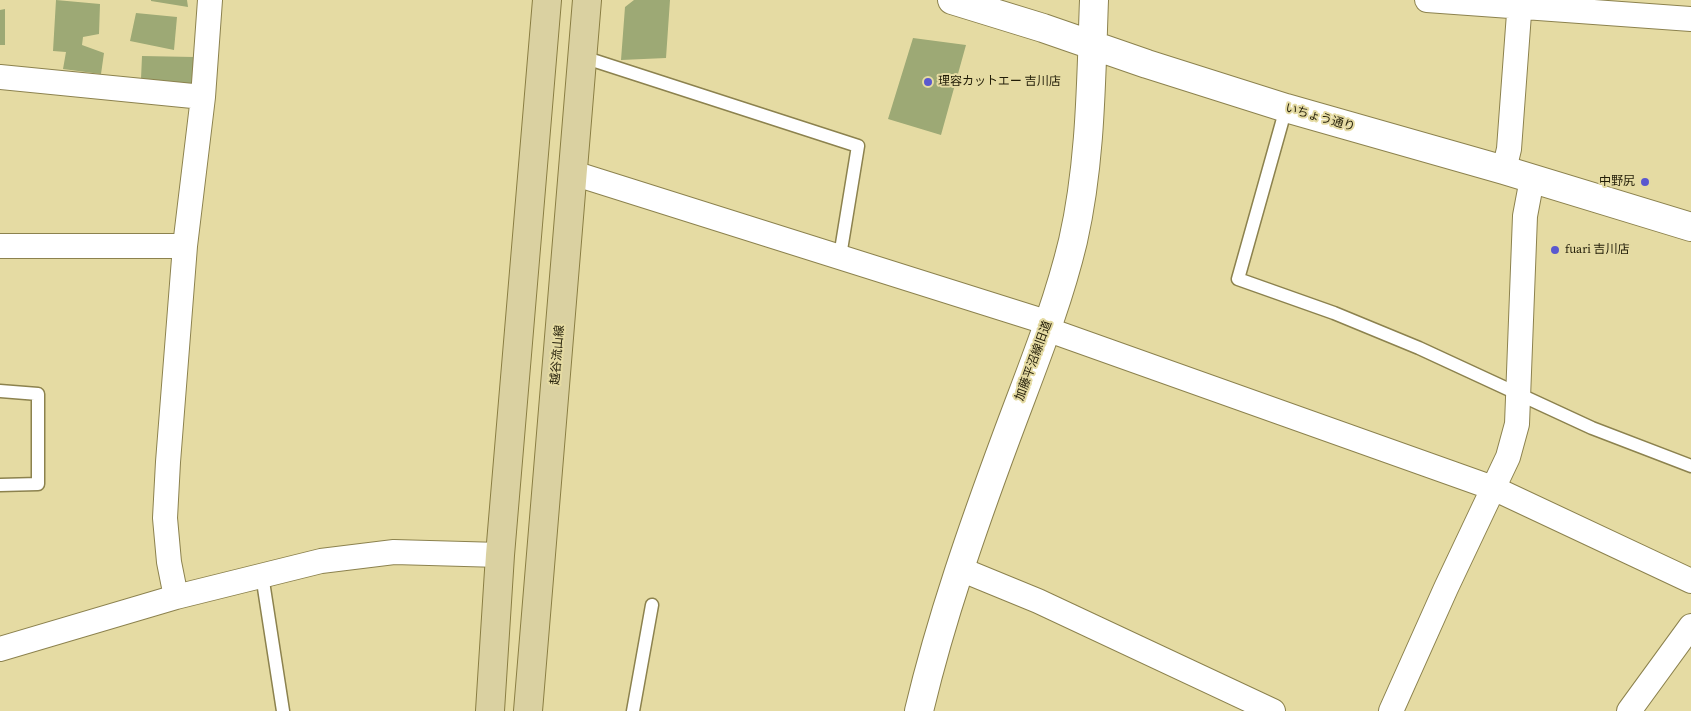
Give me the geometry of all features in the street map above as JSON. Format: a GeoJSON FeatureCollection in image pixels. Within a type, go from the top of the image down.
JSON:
{"type":"FeatureCollection","features":[{"type":"Feature","properties":{"kind":"main road"},"geometry":{"type":"LineString","coordinates":[[490,711],[500,556],[547,0]]}},
{"type":"Feature","properties":{"kind":"main road","name":"越谷流山線"},"geometry":{"type":"LineString","coordinates":[[528,711],[587,0]]}},
{"type":"Feature","properties":{"kind":"street"},"geometry":{"type":"LineString","coordinates":[[176,598],[169,562],[165,518],[175,358],[185,246],[203,97],[210,0]]}},
{"type":"Feature","properties":{"kind":"street","name":"いちょう通り"},"geometry":{"type":"LineString","coordinates":[[952,0],[1286,108],[1532,178],[1691,227]]}},
{"type":"Feature","properties":{"kind":"street","name":"加藤平沼線旧道"},"geometry":{"type":"LineString","coordinates":[[919,711],[960,569],[984,497],[1048,326],[1064,275],[1078,217],[1087,146],[1094,0]]}},
{"type":"Feature","properties":{"kind":"street"},"geometry":{"type":"LineString","coordinates":[[1427,0],[1520,4],[1691,19]]}},
{"type":"Feature","properties":{"kind":"street"},"geometry":{"type":"LineString","coordinates":[[1504,170],[1509,148],[1520,4]]}},
{"type":"Feature","properties":{"kind":"street"},"geometry":{"type":"LineString","coordinates":[[0,77],[203,97]]}},
{"type":"Feature","properties":{"kind":"street"},"geometry":{"type":"LineString","coordinates":[[573,173],[840,256],[1048,326],[1493,488],[1691,581]]}},
{"type":"Feature","properties":{"kind":"street"},"geometry":{"type":"LineString","coordinates":[[1391,711],[1508,457],[1517,424],[1525,216],[1532,178]]}},
{"type":"Feature","properties":{"kind":"street"},"geometry":{"type":"LineString","coordinates":[[0,246],[185,246]]}},
{"type":"Feature","properties":{"kind":"street"},"geometry":{"type":"LineString","coordinates":[[0,649],[176,598],[321,561],[394,552],[500,556]]}},
{"type":"Feature","properties":{"kind":"street"},"geometry":{"type":"LineString","coordinates":[[960,569],[1047,606],[1273,711]]}},
{"type":"Feature","properties":{"kind":"street"},"geometry":{"type":"LineString","coordinates":[[1629,711],[1691,626]]}},
{"type":"Feature","properties":{"kind":"lane"},"geometry":{"type":"LineString","coordinates":[[583,57],[858,146],[840,256]]}},
{"type":"Feature","properties":{"kind":"lane"},"geometry":{"type":"LineString","coordinates":[[1286,108],[1238,279],[1342,316],[1419,348],[1592,428],[1691,466]]}},
{"type":"Feature","properties":{"kind":"lane"},"geometry":{"type":"LineString","coordinates":[[0,391],[38,394],[38,484],[0,485]]}},
{"type":"Feature","properties":{"kind":"lane"},"geometry":{"type":"LineString","coordinates":[[262,575],[283,711]]}},
{"type":"Feature","properties":{"kind":"lane"},"geometry":{"type":"LineString","coordinates":[[633,711],[652,605]]}},
{"type":"Feature","properties":{"kind":"building"},"geometry":{"type":"Polygon","coordinates":[[[56,0],[100,4],[99,34],[83,37],[82,45],[104,53],[101,74],[63,69],[66,52],[53,51],[56,0]]]}},
{"type":"Feature","properties":{"kind":"building"},"geometry":{"type":"Polygon","coordinates":[[[187,0],[188,7],[151,1],[187,0]]]}},
{"type":"Feature","properties":{"kind":"building"},"geometry":{"type":"Polygon","coordinates":[[[634,0],[670,0],[666,58],[621,60],[625,7],[634,0]]]}},
{"type":"Feature","properties":{"kind":"building"},"geometry":{"type":"Polygon","coordinates":[[[5,9],[5,45],[0,45],[0,10],[5,9]]]}},
{"type":"Feature","properties":{"kind":"building"},"geometry":{"type":"Polygon","coordinates":[[[136,13],[177,17],[174,50],[130,41],[136,13]]]}},
{"type":"Feature","properties":{"kind":"building","name":"理容カットエー 吉川店"},"geometry":{"type":"Polygon","coordinates":[[[913,38],[966,45],[941,135],[888,119],[913,38]]]}},
{"type":"Feature","properties":{"kind":"building"},"geometry":{"type":"Polygon","coordinates":[[[142,56],[194,57],[191,85],[141,79],[142,56]]]}},
{"type":"Feature","properties":{"kind":"place","name":"理容カットエー 吉川店"},"geometry":{"type":"Point","coordinates":[928,82]}},
{"type":"Feature","properties":{"kind":"place","name":"中野尻"},"geometry":{"type":"Point","coordinates":[1645,182]}},
{"type":"Feature","properties":{"kind":"place","name":"fuari 吉川店"},"geometry":{"type":"Point","coordinates":[1555,250]}}]}
